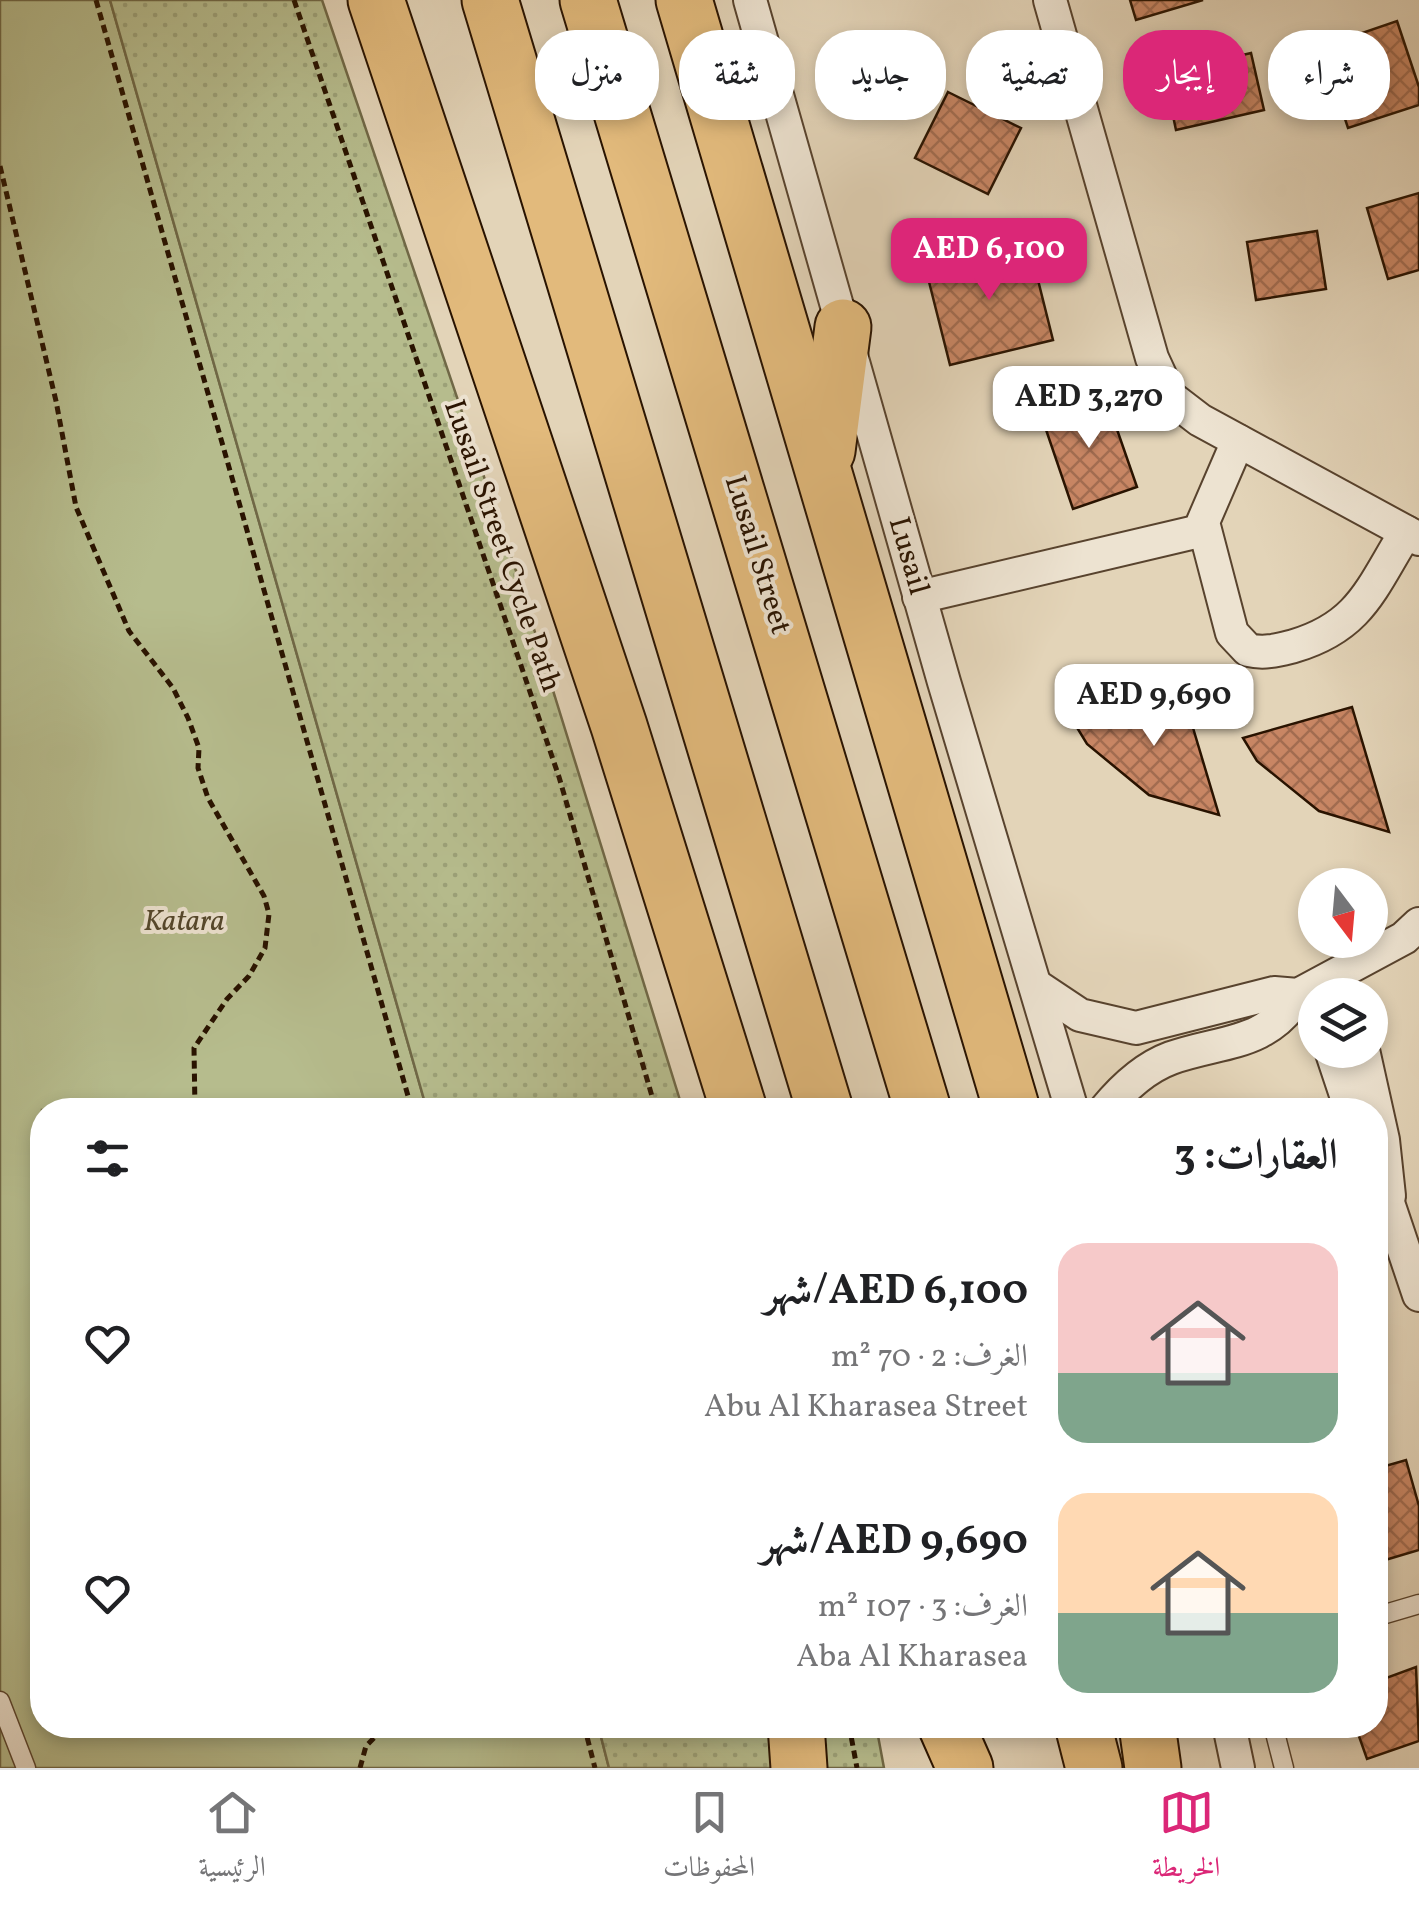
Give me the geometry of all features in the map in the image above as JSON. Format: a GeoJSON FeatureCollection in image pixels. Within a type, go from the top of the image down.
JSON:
{"type":"FeatureCollection","features":[{"type":"Feature","properties":{"kind":"highway"},"geometry":{"type":"LineString","coordinates":[[354,0],[420,135]]}},
{"type":"Feature","properties":{"kind":"highway"},"geometry":{"type":"LineString","coordinates":[[376,0],[619,726],[732,1098]]}},
{"type":"Feature","properties":{"kind":"highway"},"geometry":{"type":"LineString","coordinates":[[490,0],[821,1098]]}},
{"type":"Feature","properties":{"kind":"highway","name":"Lusail Street"},"geometry":{"type":"LineString","coordinates":[[588,0],[919,1098]]}},
{"type":"Feature","properties":{"kind":"highway"},"geometry":{"type":"LineString","coordinates":[[684,0],[1008,1098]]}},
{"type":"Feature","properties":{"kind":"highway"},"geometry":{"type":"LineString","coordinates":[[825,474],[842,327]]}},
{"type":"Feature","properties":{"kind":"highway"},"geometry":{"type":"LineString","coordinates":[[797,1738],[799,1768]]}},
{"type":"Feature","properties":{"kind":"highway"},"geometry":{"type":"LineString","coordinates":[[952,1738],[966,1768]]}},
{"type":"Feature","properties":{"kind":"highway"},"geometry":{"type":"LineString","coordinates":[[969,1738],[975,1768]]}},
{"type":"Feature","properties":{"kind":"highway"},"geometry":{"type":"LineString","coordinates":[[1086,1738],[1094,1768]]}},
{"type":"Feature","properties":{"kind":"highway"},"geometry":{"type":"LineString","coordinates":[[1149,1738],[1153,1768]]}},
{"type":"Feature","properties":{"kind":"street","name":"Lusail"},"geometry":{"type":"LineString","coordinates":[[750,0],[920,597],[1068,1098]]}},
{"type":"Feature","properties":{"kind":"street"},"geometry":{"type":"LineString","coordinates":[[1050,0],[1163,386],[1183,410],[1412,536],[1347,622],[1323,637],[1261,653],[1248,650],[1232,633],[1204,530],[1205,510],[1238,442]]}},
{"type":"Feature","properties":{"kind":"street"},"geometry":{"type":"LineString","coordinates":[[920,597],[1204,530]]}},
{"type":"Feature","properties":{"kind":"street"},"geometry":{"type":"LineString","coordinates":[[1351,978],[1419,924]]}},
{"type":"Feature","properties":{"kind":"street"},"geometry":{"type":"LineString","coordinates":[[1035,985],[1080,1015],[1136,1028],[1274,993],[1298,995]]}},
{"type":"Feature","properties":{"kind":"street"},"geometry":{"type":"LineString","coordinates":[[1116,1098],[1135,1078],[1169,1059],[1272,1027],[1298,1004]]}},
{"type":"Feature","properties":{"kind":"street"},"geometry":{"type":"LineString","coordinates":[[1337,1068],[1348,1098]]}},
{"type":"Feature","properties":{"kind":"street"},"geometry":{"type":"LineString","coordinates":[[1368,1068],[1374,1098]]}},
{"type":"Feature","properties":{"kind":"street"},"geometry":{"type":"LineString","coordinates":[[1388,1199],[1416,1276]]}},
{"type":"Feature","properties":{"kind":"street"},"geometry":{"type":"LineString","coordinates":[[1232,1738],[1238,1768]]}},
{"type":"Feature","properties":{"kind":"lane"},"geometry":{"type":"LineString","coordinates":[[1388,1614],[1419,1604]]}},
{"type":"Feature","properties":{"kind":"lane"},"geometry":{"type":"LineString","coordinates":[[0,1701],[26,1768]]}},
{"type":"Feature","properties":{"kind":"lane"},"geometry":{"type":"LineString","coordinates":[[1276,1738],[1284,1768]]}},
{"type":"Feature","properties":{"kind":"path"},"geometry":{"type":"LineString","coordinates":[[96,0],[409,1098]]}},
{"type":"Feature","properties":{"kind":"path","name":"Lusail Street Cycle Path"},"geometry":{"type":"LineString","coordinates":[[294,0],[559,778],[652,1098]]}},
{"type":"Feature","properties":{"kind":"path"},"geometry":{"type":"LineString","coordinates":[[0,166],[56,401],[76,507],[129,631],[173,688],[188,718],[199,748],[198,768],[208,798],[264,896],[269,914],[265,948],[249,976],[227,999],[194,1048],[195,1098]]}},
{"type":"Feature","properties":{"kind":"path"},"geometry":{"type":"LineString","coordinates":[[360,1768],[366,1746],[374,1738]]}},
{"type":"Feature","properties":{"kind":"path"},"geometry":{"type":"LineString","coordinates":[[587,1738],[594,1768]]}},
{"type":"Feature","properties":{"kind":"path"},"geometry":{"type":"LineString","coordinates":[[851,1738],[857,1768]]}},
{"type":"Feature","properties":{"kind":"green space","name":"Katara"},"geometry":{"type":"Polygon","coordinates":[[[0,0],[110,0],[424,1098],[30,1098],[30,1738],[601,1738],[609,1768],[0,1768],[0,0]]]}},
{"type":"Feature","properties":{"kind":"green space"},"geometry":{"type":"Polygon","coordinates":[[[110,0],[322,0],[516,571],[679,1098],[424,1098],[110,0]]]}},
{"type":"Feature","properties":{"kind":"green space"},"geometry":{"type":"Polygon","coordinates":[[[601,1738],[878,1738],[884,1768],[609,1768],[601,1738]]]}},
{"type":"Feature","properties":{"kind":"building"},"geometry":{"type":"Polygon","coordinates":[[[1130,0],[1203,0],[1136,20],[1130,0]]]}},
{"type":"Feature","properties":{"kind":"building"},"geometry":{"type":"Polygon","coordinates":[[[1397,21],[1419,87],[1419,105],[1390,114],[1390,30],[1371,30],[1397,21]]]}},
{"type":"Feature","properties":{"kind":"building"},"geometry":{"type":"Polygon","coordinates":[[[1251,53],[1264,110],[1248,114],[1251,53]]]}},
{"type":"Feature","properties":{"kind":"building"},"geometry":{"type":"Polygon","coordinates":[[[948,92],[966,101],[966,120],[1005,120],[1021,128],[988,194],[915,158],[934,120],[946,120],[948,92]]]}},
{"type":"Feature","properties":{"kind":"building"},"geometry":{"type":"Polygon","coordinates":[[[1174,120],[1220,120],[1176,130],[1174,120]]]}},
{"type":"Feature","properties":{"kind":"building"},"geometry":{"type":"Polygon","coordinates":[[[1345,120],[1373,120],[1348,128],[1345,120]]]}},
{"type":"Feature","properties":{"kind":"building"},"geometry":{"type":"Polygon","coordinates":[[[1419,193],[1419,270],[1388,279],[1367,208],[1419,193]]]}},
{"type":"Feature","properties":{"kind":"building"},"geometry":{"type":"Polygon","coordinates":[[[1317,231],[1326,289],[1256,300],[1247,242],[1317,231]]]}},
{"type":"Feature","properties":{"kind":"building"},"geometry":{"type":"Polygon","coordinates":[[[1028,240],[1053,340],[950,365],[925,266],[1028,240]]]}},
{"type":"Feature","properties":{"kind":"building"},"geometry":{"type":"Polygon","coordinates":[[[1104,392],[1137,487],[1073,509],[1041,415],[1104,392]]]}},
{"type":"Feature","properties":{"kind":"building"},"geometry":{"type":"Polygon","coordinates":[[[1182,691],[1219,815],[1149,795],[1087,744],[1073,721],[1182,691]]]}},
{"type":"Feature","properties":{"kind":"building"},"geometry":{"type":"Polygon","coordinates":[[[1352,707],[1389,832],[1319,811],[1257,761],[1243,738],[1352,707]]]}},
{"type":"Feature","properties":{"kind":"building"},"geometry":{"type":"Polygon","coordinates":[[[1406,1460],[1419,1506],[1419,1550],[1388,1559],[1388,1465],[1406,1460]]]}},
{"type":"Feature","properties":{"kind":"building"},"geometry":{"type":"Polygon","coordinates":[[[1416,1667],[1419,1741],[1367,1759],[1360,1738],[1388,1738],[1388,1677],[1416,1667]]]}}]}
